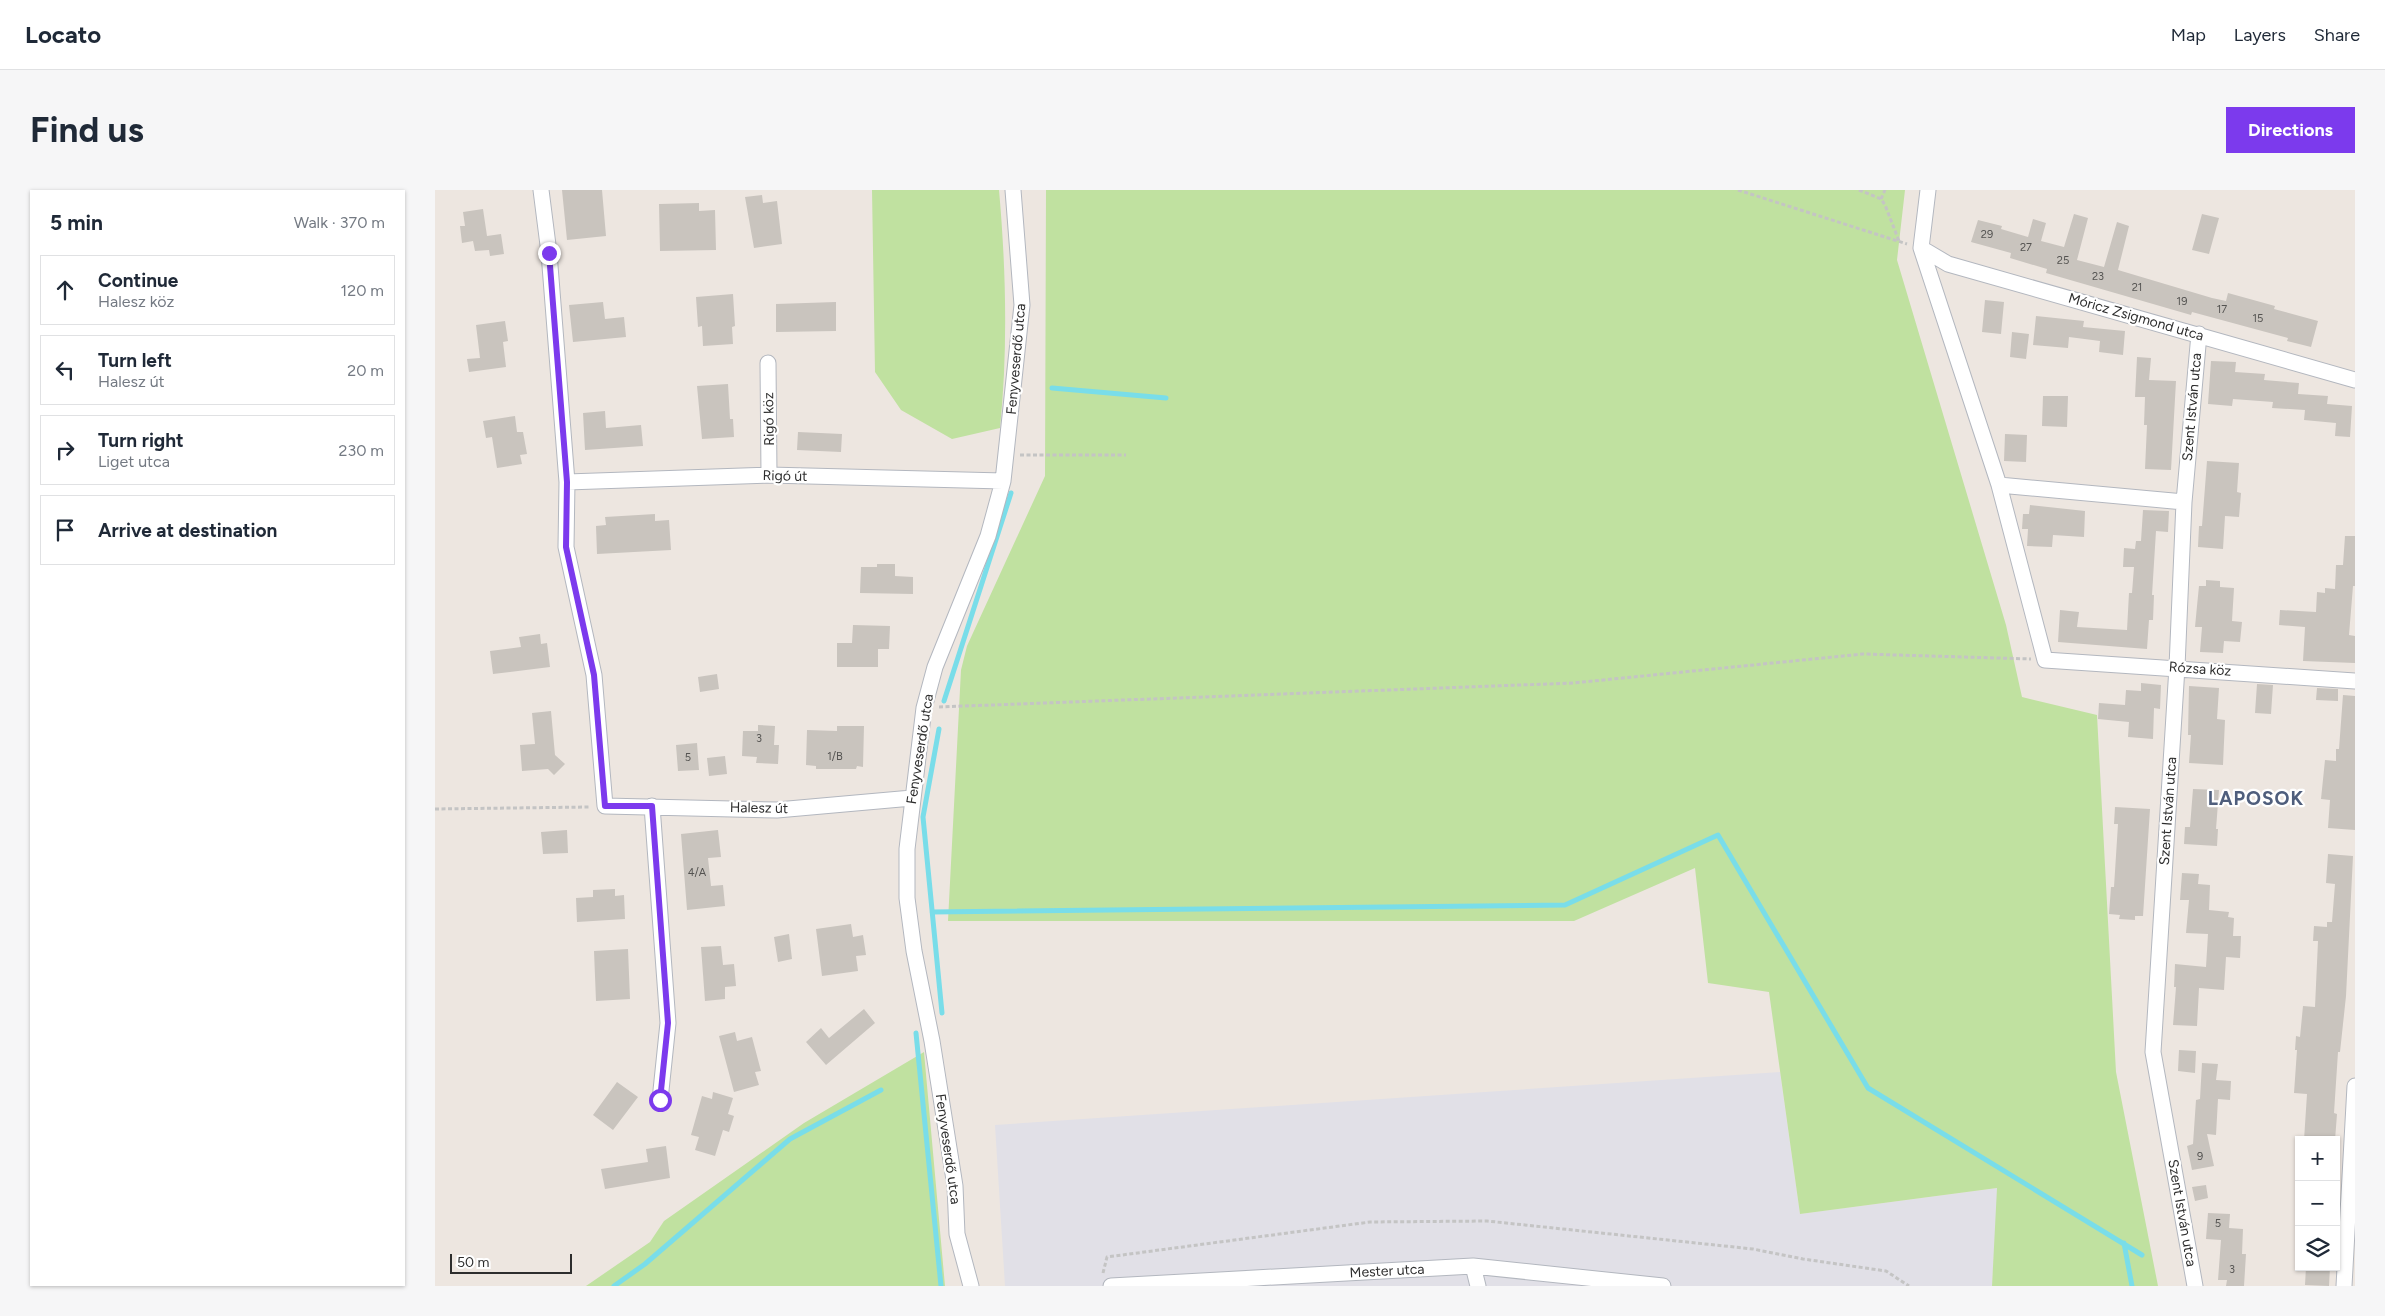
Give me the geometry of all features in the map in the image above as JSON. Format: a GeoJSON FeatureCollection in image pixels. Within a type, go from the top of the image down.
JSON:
{"type":"FeatureCollection","features":[{"type":"Feature","properties":{"kind":"street"},"geometry":{"type":"LineString","coordinates":[[541,190],[549,253],[567,482],[566,547],[594,675],[605,806]]}},
{"type":"Feature","properties":{"kind":"street","name":"Fenyveserdő utca"},"geometry":{"type":"LineString","coordinates":[[971,1286],[957,1234],[955,1186],[932,1041],[914,951],[907,898],[907,849],[924,708],[935,667],[988,536],[1003,481],[1022,305],[1013,190]]}},
{"type":"Feature","properties":{"kind":"street"},"geometry":{"type":"LineString","coordinates":[[1928,190],[1921,248],[1999,485],[2045,660]]}},
{"type":"Feature","properties":{"kind":"street","name":"Móricz Zsigmond utca"},"geometry":{"type":"LineString","coordinates":[[1921,248],[1948,264],[2355,380]]}},
{"type":"Feature","properties":{"kind":"street","name":"Szent István utca"},"geometry":{"type":"LineString","coordinates":[[2195,1286],[2153,1052],[2177,667],[2184,502],[2199,334]]}},
{"type":"Feature","properties":{"kind":"street","name":"Rigó köz"},"geometry":{"type":"LineString","coordinates":[[768,363],[769,475]]}},
{"type":"Feature","properties":{"kind":"street","name":"Rigó út"},"geometry":{"type":"LineString","coordinates":[[567,482],[769,475],[1003,481]]}},
{"type":"Feature","properties":{"kind":"street"},"geometry":{"type":"LineString","coordinates":[[1999,485],[2184,502]]}},
{"type":"Feature","properties":{"kind":"street","name":"Rózsa köz"},"geometry":{"type":"LineString","coordinates":[[2045,660],[2177,667],[2355,680]]}},
{"type":"Feature","properties":{"kind":"street","name":"Halesz út"},"geometry":{"type":"LineString","coordinates":[[605,806],[777,810],[912,798]]}},
{"type":"Feature","properties":{"kind":"street"},"geometry":{"type":"LineString","coordinates":[[652,806],[668,1023],[660,1100]]}},
{"type":"Feature","properties":{"kind":"street"},"geometry":{"type":"LineString","coordinates":[[2344,1286],[2355,1086]]}},
{"type":"Feature","properties":{"kind":"street"},"geometry":{"type":"LineString","coordinates":[[1473,1266],[1478,1286]]}},
{"type":"Feature","properties":{"kind":"street","name":"Mester utca"},"geometry":{"type":"LineString","coordinates":[[1107,1281],[1473,1266],[1663,1286]]}},
{"type":"Feature","properties":{"kind":"path"},"geometry":{"type":"LineString","coordinates":[[1738,190],[1921,248]]}},
{"type":"Feature","properties":{"kind":"path"},"geometry":{"type":"LineString","coordinates":[[1859,190],[1881,200],[1887,210],[1899,242]]}},
{"type":"Feature","properties":{"kind":"path"},"geometry":{"type":"LineString","coordinates":[[1881,200],[1885,190]]}},
{"type":"Feature","properties":{"kind":"path"},"geometry":{"type":"LineString","coordinates":[[1007,454],[1126,455]]}},
{"type":"Feature","properties":{"kind":"path"},"geometry":{"type":"LineString","coordinates":[[924,708],[1573,682],[1863,654],[2045,660]]}},
{"type":"Feature","properties":{"kind":"path"},"geometry":{"type":"LineString","coordinates":[[435,809],[605,806]]}},
{"type":"Feature","properties":{"kind":"path"},"geometry":{"type":"LineString","coordinates":[[1107,1281],[1107,1257],[1371,1222],[1487,1221],[1753,1249],[1803,1260],[1886,1271],[1909,1286]]}},
{"type":"Feature","properties":{"kind":"shaded area"},"geometry":{"type":"Polygon","coordinates":[[[1780,1072],[1800,1214],[1998,1188],[1992,1286],[1005,1286],[995,1125],[1780,1072]]]}},
{"type":"Feature","properties":{"kind":"green space"},"geometry":{"type":"Polygon","coordinates":[[[872,190],[999,190],[1005,309],[1003,399],[1000,428],[952,439],[901,410],[875,372],[872,190]]]}},
{"type":"Feature","properties":{"kind":"green space"},"geometry":{"type":"Polygon","coordinates":[[[1046,190],[1905,190],[1897,260],[2006,625],[2022,697],[2097,715],[2116,1072],[2158,1286],[1992,1286],[1997,1188],[1800,1214],[1769,992],[1708,983],[1695,868],[1574,921],[948,921],[961,670],[967,646],[1045,476],[1046,190]]]}},
{"type":"Feature","properties":{"kind":"green space"},"geometry":{"type":"Polygon","coordinates":[[[924,1052],[945,1286],[586,1286],[650,1242],[664,1221],[804,1123],[924,1052]]]}},
{"type":"Feature","properties":{"kind":"building"},"geometry":{"type":"Polygon","coordinates":[[[562,190],[602,190],[606,236],[567,240],[562,190]]]}},
{"type":"Feature","properties":{"kind":"building"},"geometry":{"type":"Polygon","coordinates":[[[762,195],[763,203],[777,201],[782,244],[754,248],[745,197],[762,195]]]}},
{"type":"Feature","properties":{"kind":"building"},"geometry":{"type":"Polygon","coordinates":[[[699,203],[699,211],[715,210],[716,250],[660,251],[659,204],[699,203]]]}},
{"type":"Feature","properties":{"kind":"building"},"geometry":{"type":"Polygon","coordinates":[[[483,209],[487,236],[501,234],[504,254],[490,256],[489,250],[475,251],[473,241],[462,243],[460,226],[465,226],[463,212],[483,209]]]}},
{"type":"Feature","properties":{"kind":"building"},"geometry":{"type":"Polygon","coordinates":[[[2074,214],[2088,218],[2077,260],[2104,267],[2117,222],[2129,226],[2118,270],[2226,301],[2228,293],[2275,306],[2274,309],[2318,321],[2311,347],[2287,341],[2288,338],[2192,312],[2191,315],[2046,273],[2047,269],[2010,258],[2011,253],[1971,242],[1978,220],[2002,226],[2001,229],[2028,237],[2033,219],[2046,223],[2041,241],[2064,247],[2074,214]]]}},
{"type":"Feature","properties":{"kind":"building"},"geometry":{"type":"Polygon","coordinates":[[[2202,214],[2219,218],[2209,254],[2192,250],[2202,214]]]}},
{"type":"Feature","properties":{"kind":"building"},"geometry":{"type":"Polygon","coordinates":[[[733,294],[735,326],[732,327],[733,344],[703,346],[702,326],[698,327],[696,297],[733,294]]]}},
{"type":"Feature","properties":{"kind":"building"},"geometry":{"type":"Polygon","coordinates":[[[1985,300],[2004,302],[2001,334],[1982,332],[1985,300]]]}},
{"type":"Feature","properties":{"kind":"building"},"geometry":{"type":"Polygon","coordinates":[[[603,302],[605,319],[624,317],[626,337],[573,342],[569,305],[603,302]]]}},
{"type":"Feature","properties":{"kind":"building"},"geometry":{"type":"Polygon","coordinates":[[[836,302],[836,331],[776,332],[776,304],[836,302]]]}},
{"type":"Feature","properties":{"kind":"building"},"geometry":{"type":"Polygon","coordinates":[[[2036,316],[2084,321],[2083,327],[2125,331],[2123,355],[2099,352],[2100,341],[2069,337],[2068,348],[2033,345],[2036,316]]]}},
{"type":"Feature","properties":{"kind":"building"},"geometry":{"type":"Polygon","coordinates":[[[505,321],[508,341],[503,342],[506,367],[469,372],[467,359],[480,358],[476,325],[505,321]]]}},
{"type":"Feature","properties":{"kind":"building"},"geometry":{"type":"Polygon","coordinates":[[[2012,332],[2029,334],[2026,359],[2010,357],[2012,332]]]}},
{"type":"Feature","properties":{"kind":"building"},"geometry":{"type":"Polygon","coordinates":[[[2137,357],[2151,358],[2149,380],[2176,381],[2171,470],[2145,469],[2147,425],[2144,425],[2145,397],[2135,397],[2137,357]]]}},
{"type":"Feature","properties":{"kind":"building"},"geometry":{"type":"Polygon","coordinates":[[[2211,361],[2236,362],[2235,372],[2265,374],[2264,380],[2299,383],[2298,394],[2328,396],[2327,404],[2352,406],[2350,437],[2335,436],[2336,423],[2304,420],[2305,410],[2272,408],[2273,402],[2233,399],[2232,406],[2208,404],[2211,361]]]}},
{"type":"Feature","properties":{"kind":"building"},"geometry":{"type":"Polygon","coordinates":[[[728,384],[730,419],[733,419],[734,437],[702,439],[697,386],[728,384]]]}},
{"type":"Feature","properties":{"kind":"building"},"geometry":{"type":"Polygon","coordinates":[[[2043,396],[2068,396],[2067,427],[2042,426],[2043,396]]]}},
{"type":"Feature","properties":{"kind":"building"},"geometry":{"type":"Polygon","coordinates":[[[605,411],[606,428],[641,425],[643,446],[585,450],[583,413],[605,411]]]}},
{"type":"Feature","properties":{"kind":"building"},"geometry":{"type":"Polygon","coordinates":[[[515,416],[517,432],[523,432],[527,454],[520,455],[522,464],[497,468],[492,437],[486,438],[483,421],[515,416]]]}},
{"type":"Feature","properties":{"kind":"building"},"geometry":{"type":"Polygon","coordinates":[[[798,432],[842,434],[841,452],[797,450],[798,432]]]}},
{"type":"Feature","properties":{"kind":"building"},"geometry":{"type":"Polygon","coordinates":[[[2005,434],[2027,435],[2026,462],[2004,461],[2005,434]]]}},
{"type":"Feature","properties":{"kind":"building"},"geometry":{"type":"Polygon","coordinates":[[[2207,461],[2239,463],[2237,492],[2241,493],[2239,517],[2225,516],[2223,549],[2198,547],[2199,526],[2202,526],[2207,461]]]}},
{"type":"Feature","properties":{"kind":"building"},"geometry":{"type":"Polygon","coordinates":[[[2030,505],[2085,511],[2084,537],[2053,535],[2052,547],[2027,546],[2028,529],[2022,529],[2023,514],[2029,514],[2030,505]]]}},
{"type":"Feature","properties":{"kind":"building"},"geometry":{"type":"Polygon","coordinates":[[[2143,510],[2169,511],[2168,532],[2156,531],[2152,595],[2154,595],[2153,620],[2149,620],[2147,649],[2058,642],[2060,610],[2079,612],[2077,627],[2127,630],[2129,593],[2132,593],[2134,567],[2123,567],[2124,548],[2135,549],[2136,541],[2141,541],[2143,510]]]}},
{"type":"Feature","properties":{"kind":"building"},"geometry":{"type":"Polygon","coordinates":[[[655,514],[655,521],[669,520],[671,550],[597,554],[596,526],[606,525],[605,517],[655,514]]]}},
{"type":"Feature","properties":{"kind":"building"},"geometry":{"type":"Polygon","coordinates":[[[2345,536],[2355,536],[2355,586],[2353,586],[2349,635],[2355,636],[2355,663],[2303,661],[2305,627],[2279,625],[2280,610],[2316,612],[2317,592],[2325,593],[2325,588],[2335,589],[2336,565],[2343,565],[2345,536]]]}},
{"type":"Feature","properties":{"kind":"building"},"geometry":{"type":"Polygon","coordinates":[[[877,564],[895,564],[895,576],[913,577],[913,594],[860,593],[861,567],[877,567],[877,564]]]}},
{"type":"Feature","properties":{"kind":"building"},"geometry":{"type":"Polygon","coordinates":[[[2206,580],[2220,581],[2220,587],[2234,588],[2232,621],[2242,622],[2240,642],[2224,641],[2223,653],[2200,652],[2202,627],[2195,627],[2199,586],[2206,586],[2206,580]]]}},
{"type":"Feature","properties":{"kind":"building"},"geometry":{"type":"Polygon","coordinates":[[[853,625],[890,626],[889,649],[878,649],[878,667],[837,667],[837,643],[852,643],[853,625]]]}},
{"type":"Feature","properties":{"kind":"building"},"geometry":{"type":"Polygon","coordinates":[[[540,634],[541,644],[547,643],[550,667],[493,674],[490,651],[521,647],[519,637],[540,634]]]}},
{"type":"Feature","properties":{"kind":"building"},"geometry":{"type":"Polygon","coordinates":[[[717,674],[719,689],[700,692],[698,677],[717,674]]]}},
{"type":"Feature","properties":{"kind":"building"},"geometry":{"type":"Polygon","coordinates":[[[2141,683],[2161,685],[2160,709],[2154,708],[2153,739],[2128,737],[2129,722],[2098,719],[2099,703],[2125,705],[2126,690],[2141,691],[2141,683]]]}},
{"type":"Feature","properties":{"kind":"building"},"geometry":{"type":"Polygon","coordinates":[[[2257,684],[2273,685],[2271,714],[2255,713],[2257,684]]]}},
{"type":"Feature","properties":{"kind":"building"},"geometry":{"type":"Polygon","coordinates":[[[2189,686],[2219,688],[2217,719],[2225,720],[2223,765],[2189,763],[2191,735],[2188,735],[2189,686]]]}},
{"type":"Feature","properties":{"kind":"building"},"geometry":{"type":"Polygon","coordinates":[[[2317,688],[2338,689],[2338,701],[2316,700],[2317,688]]]}},
{"type":"Feature","properties":{"kind":"building"},"geometry":{"type":"Polygon","coordinates":[[[2343,695],[2355,696],[2355,830],[2328,828],[2330,800],[2321,799],[2325,760],[2336,761],[2336,749],[2339,749],[2343,695]]]}},
{"type":"Feature","properties":{"kind":"building"},"geometry":{"type":"Polygon","coordinates":[[[551,711],[555,755],[565,764],[554,775],[548,769],[522,771],[520,745],[535,744],[532,713],[551,711]]]}},
{"type":"Feature","properties":{"kind":"building"},"geometry":{"type":"Polygon","coordinates":[[[758,725],[775,726],[774,745],[779,745],[778,764],[756,763],[757,757],[742,756],[743,731],[758,731],[758,725]]]}},
{"type":"Feature","properties":{"kind":"building"},"geometry":{"type":"Polygon","coordinates":[[[837,726],[864,726],[863,767],[857,766],[856,769],[816,769],[816,766],[806,765],[807,730],[837,731],[837,726]]]}},
{"type":"Feature","properties":{"kind":"building"},"geometry":{"type":"Polygon","coordinates":[[[697,743],[699,770],[678,771],[676,745],[697,743]]]}},
{"type":"Feature","properties":{"kind":"building"},"geometry":{"type":"Polygon","coordinates":[[[725,756],[727,774],[709,776],[707,758],[725,756]]]}},
{"type":"Feature","properties":{"kind":"building"},"geometry":{"type":"Polygon","coordinates":[[[2193,789],[2219,790],[2216,829],[2218,829],[2217,846],[2184,844],[2185,827],[2190,827],[2193,789]]]}},
{"type":"Feature","properties":{"kind":"building"},"geometry":{"type":"Polygon","coordinates":[[[2115,807],[2150,809],[2143,916],[2135,916],[2135,920],[2119,919],[2120,915],[2109,914],[2111,887],[2114,887],[2118,824],[2114,824],[2115,807]]]}},
{"type":"Feature","properties":{"kind":"building"},"geometry":{"type":"Polygon","coordinates":[[[567,830],[568,853],[543,854],[541,832],[567,830]]]}},
{"type":"Feature","properties":{"kind":"building"},"geometry":{"type":"Polygon","coordinates":[[[718,830],[721,857],[708,858],[711,886],[723,885],[725,906],[687,910],[681,834],[718,830]]]}},
{"type":"Feature","properties":{"kind":"building"},"geometry":{"type":"Polygon","coordinates":[[[2328,854],[2353,856],[2346,996],[2340,1052],[2338,1052],[2334,1113],[2337,1114],[2335,1136],[2304,1136],[2307,1094],[2294,1093],[2296,1036],[2300,1037],[2303,1006],[2315,1007],[2318,941],[2313,941],[2314,926],[2327,927],[2327,922],[2332,922],[2335,884],[2326,883],[2328,854]]]}},
{"type":"Feature","properties":{"kind":"building"},"geometry":{"type":"Polygon","coordinates":[[[2182,873],[2199,874],[2198,884],[2210,885],[2209,910],[2229,912],[2228,917],[2234,918],[2233,936],[2241,936],[2240,958],[2226,957],[2224,990],[2199,988],[2197,1026],[2173,1025],[2176,987],[2174,987],[2175,964],[2206,967],[2208,934],[2186,933],[2189,900],[2180,900],[2182,873]]]}},
{"type":"Feature","properties":{"kind":"building"},"geometry":{"type":"Polygon","coordinates":[[[615,889],[615,896],[624,895],[625,919],[577,922],[576,898],[593,897],[593,890],[615,889]]]}},
{"type":"Feature","properties":{"kind":"building"},"geometry":{"type":"Polygon","coordinates":[[[851,924],[853,937],[863,935],[866,955],[856,956],[858,971],[822,976],[816,929],[851,924]]]}},
{"type":"Feature","properties":{"kind":"building"},"geometry":{"type":"Polygon","coordinates":[[[789,934],[792,959],[778,962],[774,937],[789,934]]]}},
{"type":"Feature","properties":{"kind":"building"},"geometry":{"type":"Polygon","coordinates":[[[721,946],[723,965],[734,964],[736,986],[725,987],[725,999],[705,1001],[701,947],[721,946]]]}},
{"type":"Feature","properties":{"kind":"building"},"geometry":{"type":"Polygon","coordinates":[[[628,949],[630,999],[596,1001],[594,951],[628,949]]]}},
{"type":"Feature","properties":{"kind":"building"},"geometry":{"type":"Polygon","coordinates":[[[864,1009],[875,1023],[826,1065],[806,1042],[821,1028],[829,1038],[864,1009]]]}},
{"type":"Feature","properties":{"kind":"building"},"geometry":{"type":"Polygon","coordinates":[[[735,1032],[737,1041],[752,1037],[761,1071],[755,1072],[759,1085],[734,1092],[719,1036],[735,1032]]]}},
{"type":"Feature","properties":{"kind":"building"},"geometry":{"type":"Polygon","coordinates":[[[2179,1050],[2196,1051],[2195,1073],[2178,1071],[2179,1050]]]}},
{"type":"Feature","properties":{"kind":"building"},"geometry":{"type":"Polygon","coordinates":[[[2202,1063],[2218,1064],[2216,1080],[2231,1081],[2230,1100],[2218,1099],[2216,1135],[2207,1134],[2214,1166],[2192,1170],[2187,1146],[2193,1144],[2196,1100],[2200,1099],[2202,1063]]]}},
{"type":"Feature","properties":{"kind":"building"},"geometry":{"type":"Polygon","coordinates":[[[617,1082],[638,1097],[613,1130],[593,1115],[617,1082]]]}},
{"type":"Feature","properties":{"kind":"building"},"geometry":{"type":"Polygon","coordinates":[[[713,1092],[733,1098],[728,1114],[734,1116],[729,1132],[723,1130],[715,1156],[695,1150],[699,1137],[691,1135],[702,1096],[712,1099],[713,1092]]]}},
{"type":"Feature","properties":{"kind":"building"},"geometry":{"type":"Polygon","coordinates":[[[666,1146],[670,1178],[605,1189],[601,1169],[648,1162],[646,1149],[666,1146]]]}},
{"type":"Feature","properties":{"kind":"building"},"geometry":{"type":"Polygon","coordinates":[[[2206,1185],[2208,1198],[2195,1201],[2192,1187],[2206,1185]]]}},
{"type":"Feature","properties":{"kind":"building"},"geometry":{"type":"Polygon","coordinates":[[[2208,1213],[2230,1214],[2229,1228],[2243,1229],[2242,1254],[2246,1254],[2244,1286],[2226,1286],[2227,1280],[2218,1280],[2221,1240],[2206,1239],[2208,1213]]]}},
{"type":"Feature","properties":{"kind":"building"},"geometry":{"type":"Polygon","coordinates":[[[2306,1271],[2330,1271],[2329,1286],[2305,1285],[2306,1271]]]}},
{"type":"Feature","properties":{"kind":"waterway"},"geometry":{"type":"LineString","coordinates":[[1052,388],[1166,398]]}},
{"type":"Feature","properties":{"kind":"waterway"},"geometry":{"type":"LineString","coordinates":[[944,701],[1011,493]]}},
{"type":"Feature","properties":{"kind":"waterway"},"geometry":{"type":"LineString","coordinates":[[939,729],[923,817],[942,1013]]}},
{"type":"Feature","properties":{"kind":"waterway"},"geometry":{"type":"LineString","coordinates":[[932,912],[1565,905],[1718,835],[1868,1088],[2142,1255]]}},
{"type":"Feature","properties":{"kind":"waterway"},"geometry":{"type":"LineString","coordinates":[[916,1033],[941,1286]]}},
{"type":"Feature","properties":{"kind":"waterway"},"geometry":{"type":"LineString","coordinates":[[614,1286],[645,1264],[790,1139],[881,1090]]}},
{"type":"Feature","properties":{"kind":"waterway"},"geometry":{"type":"LineString","coordinates":[[2124,1243],[2132,1286]]}},
{"type":"Feature","properties":{"kind":"district","name":"LAPOSOK"},"geometry":{"type":"Point","coordinates":[2256,798]}},
{"type":"Feature","properties":{"kind":"route"},"geometry":{"type":"LineString","coordinates":[[549,253],[567,482],[566,547],[594,675],[605,806],[652,806],[668,1023],[660,1100]]}}]}
